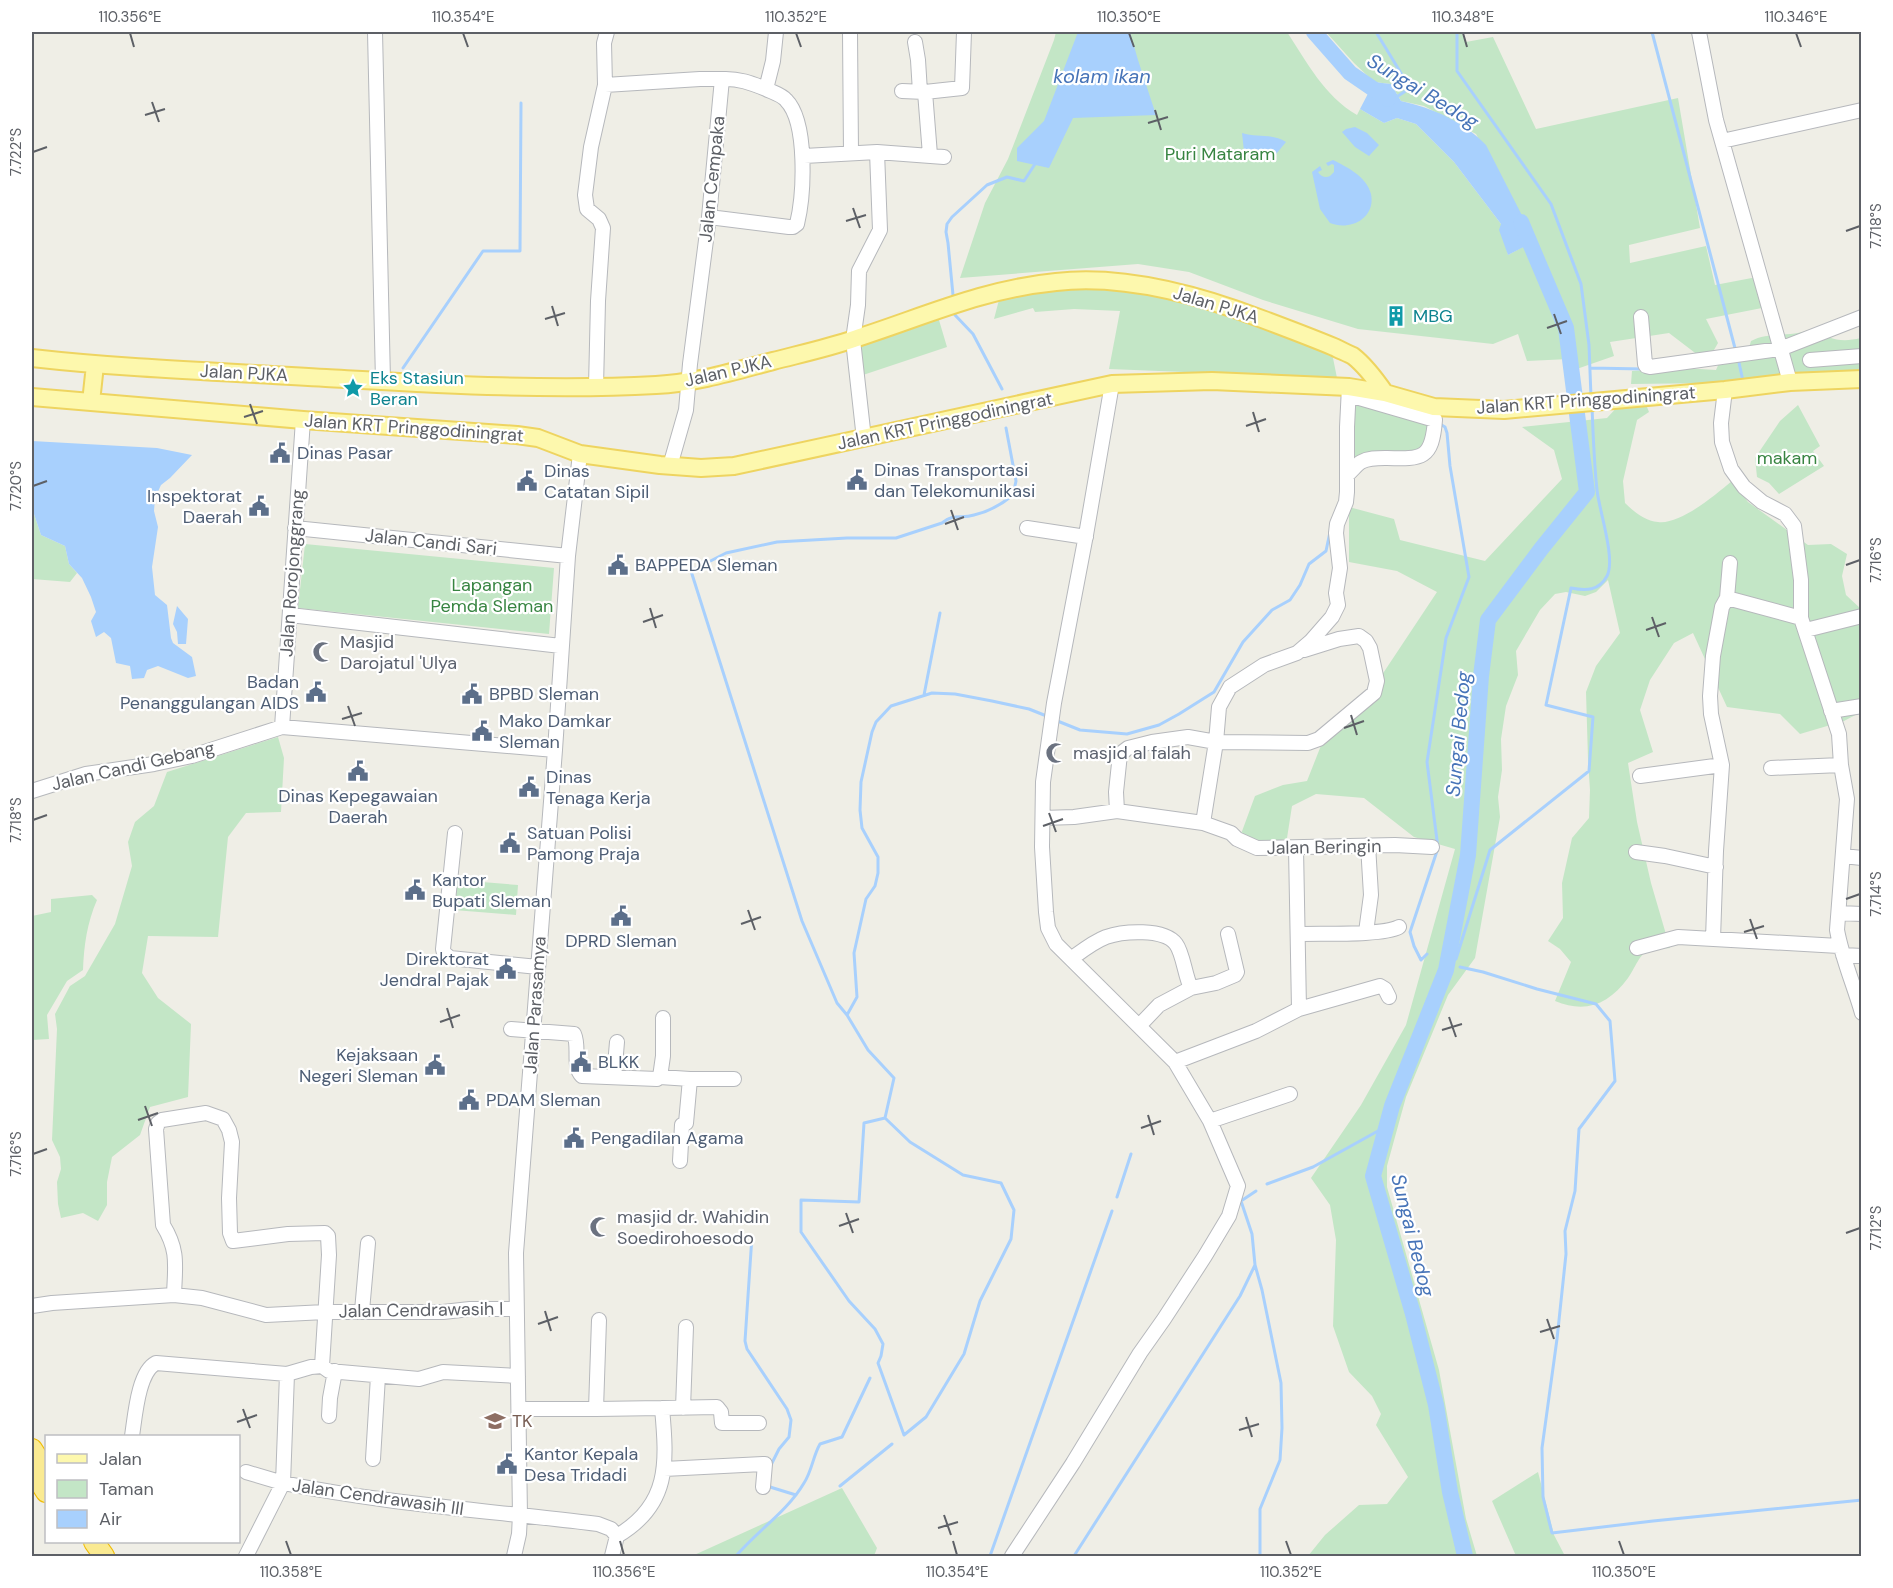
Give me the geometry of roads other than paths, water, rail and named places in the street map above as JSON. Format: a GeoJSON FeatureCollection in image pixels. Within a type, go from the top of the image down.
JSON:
{"type":"FeatureCollection","features":[{"type":"Feature","properties":{"kind":"highway"},"geometry":{"type":"LineString","coordinates":[[32,1449],[45,1469]]}},
{"type":"Feature","properties":{"kind":"highway"},"geometry":{"type":"LineString","coordinates":[[32,1470],[45,1490]]}},
{"type":"Feature","properties":{"kind":"highway"},"geometry":{"type":"LineString","coordinates":[[80,1543],[89,1557]]}},
{"type":"Feature","properties":{"kind":"highway"},"geometry":{"type":"LineString","coordinates":[[95,1543],[104,1557]]}},
{"type":"Feature","properties":{"kind":"main road","name":"Jalan PJKA"},"geometry":{"type":"LineString","coordinates":[[32,358],[95,365],[383,381],[596,387],[655,385],[688,381],[853,340],[952,304],[1002,290],[1059,281],[1117,282],[1187,294],[1237,309],[1313,338],[1352,355],[1369,371],[1385,393]]}},
{"type":"Feature","properties":{"kind":"main road"},"geometry":{"type":"LineString","coordinates":[[91,402],[95,365]]}},
{"type":"Feature","properties":{"kind":"main road","name":"Jalan KRT Pringgodiningrat"},"geometry":{"type":"LineString","coordinates":[[32,397],[517,435],[538,438],[580,454],[701,468],[734,466],[1112,384],[1212,381],[1385,393],[1434,407],[1504,410],[1791,382],[1862,379]]}},
{"type":"Feature","properties":{"kind":"street"},"geometry":{"type":"LineString","coordinates":[[375,32],[383,381]]}},
{"type":"Feature","properties":{"kind":"street"},"geometry":{"type":"LineString","coordinates":[[596,387],[603,228],[599,219],[587,209],[585,195],[591,147],[604,85],[604,43],[607,32]]}},
{"type":"Feature","properties":{"kind":"street"},"geometry":{"type":"LineString","coordinates":[[766,89],[773,62],[776,32]]}},
{"type":"Feature","properties":{"kind":"street"},"geometry":{"type":"LineString","coordinates":[[850,32],[851,153]]}},
{"type":"Feature","properties":{"kind":"street"},"geometry":{"type":"LineString","coordinates":[[902,91],[923,92],[962,88],[964,32]]}},
{"type":"Feature","properties":{"kind":"street"},"geometry":{"type":"LineString","coordinates":[[1699,32],[1716,120],[1791,382]]}},
{"type":"Feature","properties":{"kind":"street"},"geometry":{"type":"LineString","coordinates":[[915,42],[930,155]]}},
{"type":"Feature","properties":{"kind":"street","name":"Jalan Cempaka"},"geometry":{"type":"LineString","coordinates":[[670,466],[686,410],[709,217],[722,79]]}},
{"type":"Feature","properties":{"kind":"street"},"geometry":{"type":"LineString","coordinates":[[604,85],[730,79],[749,82],[786,98],[793,110],[804,156],[799,214],[795,226],[709,217]]}},
{"type":"Feature","properties":{"kind":"street"},"geometry":{"type":"LineString","coordinates":[[1722,141],[1862,110]]}},
{"type":"Feature","properties":{"kind":"street"},"geometry":{"type":"LineString","coordinates":[[804,156],[877,152],[944,157]]}},
{"type":"Feature","properties":{"kind":"street"},"geometry":{"type":"LineString","coordinates":[[864,439],[853,340],[858,305],[859,271],[879,230],[877,152]]}},
{"type":"Feature","properties":{"kind":"street"},"geometry":{"type":"LineString","coordinates":[[1641,317],[1646,366],[1781,351],[1862,317]]}},
{"type":"Feature","properties":{"kind":"street"},"geometry":{"type":"LineString","coordinates":[[1803,340],[1817,381]]}},
{"type":"Feature","properties":{"kind":"street"},"geometry":{"type":"LineString","coordinates":[[1770,385],[1781,351]]}},
{"type":"Feature","properties":{"kind":"street"},"geometry":{"type":"LineString","coordinates":[[1810,360],[1862,356]]}},
{"type":"Feature","properties":{"kind":"street"},"geometry":{"type":"LineString","coordinates":[[1012,1557],[1229,1216],[1238,1186],[1210,1121],[1175,1062],[1056,944],[1048,928],[1042,847],[1043,782],[1054,703],[1112,384]]}},
{"type":"Feature","properties":{"kind":"street"},"geometry":{"type":"LineString","coordinates":[[1725,390],[1721,423],[1722,442],[1731,469],[1744,487],[1762,502],[1785,514],[1794,526],[1804,624],[1839,734],[1841,765],[1847,799],[1837,930],[1841,950],[1859,995],[1862,1012]]}},
{"type":"Feature","properties":{"kind":"street"},"geometry":{"type":"LineString","coordinates":[[1297,653],[1332,617],[1338,605],[1336,592],[1340,568],[1337,524],[1346,502],[1349,391],[1436,420],[1431,446],[1427,452],[1411,458],[1374,458],[1362,462],[1347,475]]}},
{"type":"Feature","properties":{"kind":"street","name":"Jalan Rorojonggrang"},"geometry":{"type":"LineString","coordinates":[[282,727],[303,420]]}},
{"type":"Feature","properties":{"kind":"street","name":"Jalan Parasamya"},"geometry":{"type":"LineString","coordinates":[[514,1557],[520,1515],[516,1253],[568,556],[580,454]]}},
{"type":"Feature","properties":{"kind":"street","name":"Jalan Candi Sari"},"geometry":{"type":"LineString","coordinates":[[295,528],[568,556]]}},
{"type":"Feature","properties":{"kind":"street"},"geometry":{"type":"LineString","coordinates":[[1027,528],[1086,537]]}},
{"type":"Feature","properties":{"kind":"street"},"geometry":{"type":"LineString","coordinates":[[1713,939],[1722,765],[1711,714],[1710,696],[1713,656],[1722,607],[1727,598],[1730,563]]}},
{"type":"Feature","properties":{"kind":"street"},"geometry":{"type":"LineString","coordinates":[[1727,598],[1804,624],[1862,616]]}},
{"type":"Feature","properties":{"kind":"street"},"geometry":{"type":"LineString","coordinates":[[290,615],[561,646]]}},
{"type":"Feature","properties":{"kind":"street"},"geometry":{"type":"LineString","coordinates":[[1117,811],[1116,792],[1120,754],[1128,748],[1188,737],[1216,742],[1264,744],[1314,742],[1366,702],[1374,693],[1377,681],[1370,648],[1366,641],[1359,636],[1339,639],[1297,653],[1264,665],[1230,687],[1219,708],[1216,742],[1203,824]]}},
{"type":"Feature","properties":{"kind":"street"},"geometry":{"type":"LineString","coordinates":[[1831,711],[1862,706]]}},
{"type":"Feature","properties":{"kind":"street","name":"Jalan Candi Gebang"},"geometry":{"type":"LineString","coordinates":[[32,791],[86,774],[192,756],[282,727],[555,750]]}},
{"type":"Feature","properties":{"kind":"street"},"geometry":{"type":"LineString","coordinates":[[1640,776],[1722,765]]}},
{"type":"Feature","properties":{"kind":"street"},"geometry":{"type":"LineString","coordinates":[[1772,768],[1841,765]]}},
{"type":"Feature","properties":{"kind":"street"},"geometry":{"type":"LineString","coordinates":[[1847,799],[1862,796]]}},
{"type":"Feature","properties":{"kind":"street","name":"Jalan Beringin"},"geometry":{"type":"LineString","coordinates":[[1043,818],[1117,811],[1203,824],[1231,833],[1237,839],[1257,848],[1368,845],[1432,847]]}},
{"type":"Feature","properties":{"kind":"street"},"geometry":{"type":"LineString","coordinates":[[455,832],[442,949],[444,953],[450,958],[538,967]]}},
{"type":"Feature","properties":{"kind":"street"},"geometry":{"type":"LineString","coordinates":[[1366,932],[1371,895],[1368,845]]}},
{"type":"Feature","properties":{"kind":"street"},"geometry":{"type":"LineString","coordinates":[[1296,848],[1299,1009]]}},
{"type":"Feature","properties":{"kind":"street"},"geometry":{"type":"LineString","coordinates":[[1636,852],[1716,867]]}},
{"type":"Feature","properties":{"kind":"street"},"geometry":{"type":"LineString","coordinates":[[1843,856],[1862,858]]}},
{"type":"Feature","properties":{"kind":"street"},"geometry":{"type":"LineString","coordinates":[[1839,913],[1862,914]]}},
{"type":"Feature","properties":{"kind":"street"},"geometry":{"type":"LineString","coordinates":[[1298,934],[1366,932],[1399,927]]}},
{"type":"Feature","properties":{"kind":"street"},"geometry":{"type":"LineString","coordinates":[[1071,959],[1092,944],[1108,937],[1142,933],[1161,934],[1170,937],[1178,946],[1191,988]]}},
{"type":"Feature","properties":{"kind":"street"},"geometry":{"type":"LineString","coordinates":[[1139,1026],[1159,1005],[1191,988],[1216,983],[1235,975],[1237,972],[1228,934]]}},
{"type":"Feature","properties":{"kind":"street"},"geometry":{"type":"LineString","coordinates":[[1637,948],[1678,937],[1841,950],[1862,956]]}},
{"type":"Feature","properties":{"kind":"street"},"geometry":{"type":"LineString","coordinates":[[1175,1062],[1239,1039],[1299,1009],[1380,986],[1385,989],[1389,997]]}},
{"type":"Feature","properties":{"kind":"street"},"geometry":{"type":"LineString","coordinates":[[660,1077],[663,1056],[663,1018]]}},
{"type":"Feature","properties":{"kind":"street"},"geometry":{"type":"LineString","coordinates":[[511,1029],[571,1033],[576,1040],[577,1071],[582,1077],[734,1079]]}},
{"type":"Feature","properties":{"kind":"street"},"geometry":{"type":"LineString","coordinates":[[614,1077],[617,1042]]}},
{"type":"Feature","properties":{"kind":"street"},"geometry":{"type":"LineString","coordinates":[[680,1161],[682,1125],[686,1123],[690,1079]]}},
{"type":"Feature","properties":{"kind":"street"},"geometry":{"type":"LineString","coordinates":[[1210,1121],[1290,1094]]}},
{"type":"Feature","properties":{"kind":"street"},"geometry":{"type":"LineString","coordinates":[[174,1295],[175,1251],[163,1225],[156,1130],[158,1123],[162,1120],[206,1113],[223,1119],[232,1142],[229,1198],[233,1241],[288,1234],[325,1233],[328,1236],[325,1312],[329,1416]]}},
{"type":"Feature","properties":{"kind":"street"},"geometry":{"type":"LineString","coordinates":[[362,1311],[368,1243]]}},
{"type":"Feature","properties":{"kind":"street","name":"Jalan Cendrawasih I"},"geometry":{"type":"LineString","coordinates":[[32,1306],[174,1295],[202,1299],[266,1315],[516,1309]]}},
{"type":"Feature","properties":{"kind":"street"},"geometry":{"type":"LineString","coordinates":[[596,1408],[599,1320]]}},
{"type":"Feature","properties":{"kind":"street"},"geometry":{"type":"LineString","coordinates":[[683,1408],[686,1327]]}},
{"type":"Feature","properties":{"kind":"street"},"geometry":{"type":"LineString","coordinates":[[132,1435],[143,1378],[147,1370],[156,1363],[287,1374],[311,1367],[419,1379],[443,1371],[518,1376]]}},
{"type":"Feature","properties":{"kind":"street"},"geometry":{"type":"LineString","coordinates":[[246,1472],[283,1483],[287,1374]]}},
{"type":"Feature","properties":{"kind":"street"},"geometry":{"type":"LineString","coordinates":[[373,1459],[378,1376]]}},
{"type":"Feature","properties":{"kind":"street"},"geometry":{"type":"LineString","coordinates":[[519,1409],[717,1407],[721,1412],[722,1423],[759,1423]]}},
{"type":"Feature","properties":{"kind":"street"},"geometry":{"type":"LineString","coordinates":[[612,1557],[617,1536],[642,1517],[652,1506],[664,1469],[662,1408]]}},
{"type":"Feature","properties":{"kind":"street"},"geometry":{"type":"LineString","coordinates":[[664,1469],[765,1464],[763,1488]]}},
{"type":"Feature","properties":{"kind":"street","name":"Jalan Cendrawasih III"},"geometry":{"type":"LineString","coordinates":[[246,1557],[283,1483],[430,1506],[598,1524],[612,1529],[617,1536]]}},
{"type":"Feature","properties":{"kind":"water","name":"kolam ikan"},"geometry":{"type":"Polygon","coordinates":[[[1078,32],[1130,32],[1156,115],[1073,118],[1049,168],[1017,161],[1017,148],[1044,121],[1078,32]]]}},
{"type":"Feature","properties":{"kind":"water"},"geometry":{"type":"Polygon","coordinates":[[[1374,82],[1391,84],[1401,101],[1447,117],[1468,129],[1486,145],[1535,241],[1508,255],[1499,230],[1501,224],[1454,162],[1416,124],[1397,118],[1384,123],[1360,109],[1374,82]]]}},
{"type":"Feature","properties":{"kind":"water"},"geometry":{"type":"Polygon","coordinates":[[[1355,127],[1367,133],[1379,145],[1369,156],[1355,147],[1342,132],[1355,127]]]}},
{"type":"Feature","properties":{"kind":"water"},"geometry":{"type":"Polygon","coordinates":[[[1242,133],[1281,139],[1286,142],[1272,159],[1255,157],[1244,151],[1242,133]]]}},
{"type":"Feature","properties":{"kind":"water"},"geometry":{"type":"Polygon","coordinates":[[[1333,160],[1361,178],[1371,194],[1369,210],[1360,221],[1353,224],[1330,223],[1320,209],[1312,172],[1320,166],[1322,170],[1318,172],[1319,174],[1324,177],[1330,176],[1334,172],[1334,165],[1328,166],[1326,163],[1333,160]]]}},
{"type":"Feature","properties":{"kind":"water"},"geometry":{"type":"Polygon","coordinates":[[[32,441],[157,448],[192,455],[161,485],[155,498],[154,511],[158,527],[152,567],[155,595],[167,605],[173,643],[192,657],[196,676],[188,678],[158,666],[147,670],[144,678],[132,679],[130,666],[116,663],[111,638],[104,632],[96,637],[91,621],[96,612],[82,578],[69,564],[65,546],[41,535],[32,512],[32,441]]]}},
{"type":"Feature","properties":{"kind":"water"},"geometry":{"type":"Polygon","coordinates":[[[177,606],[188,619],[186,644],[178,644],[177,632],[173,624],[177,606]]]}},
{"type":"Feature","properties":{"kind":"waterway","name":"Sungai Bedog"},"geometry":{"type":"LineString","coordinates":[[1314,32],[1350,73],[1388,99]]}},
{"type":"Feature","properties":{"kind":"waterway"},"geometry":{"type":"LineString","coordinates":[[1376,32],[1410,88],[1395,98]]}},
{"type":"Feature","properties":{"kind":"waterway"},"geometry":{"type":"LineString","coordinates":[[1457,32],[1457,71],[1551,204],[1581,284],[1589,345],[1591,397]]}},
{"type":"Feature","properties":{"kind":"waterway"},"geometry":{"type":"LineString","coordinates":[[1652,32],[1736,352]]}},
{"type":"Feature","properties":{"kind":"waterway"},"geometry":{"type":"LineString","coordinates":[[403,368],[483,251],[520,251],[521,103]]}},
{"type":"Feature","properties":{"kind":"waterway"},"geometry":{"type":"LineString","coordinates":[[953,295],[947,224],[987,185],[1007,177],[1024,181],[1035,164]]}},
{"type":"Feature","properties":{"kind":"waterway","name":"Sungai Bedog"},"geometry":{"type":"LineString","coordinates":[[1465,1556],[1450,1492],[1436,1405],[1413,1314],[1373,1176],[1392,1106],[1446,970],[1468,855],[1481,676],[1488,620],[1587,492],[1566,328],[1521,222]]}},
{"type":"Feature","properties":{"kind":"waterway"},"geometry":{"type":"LineString","coordinates":[[955,312],[955,315],[973,334],[1002,389]]}},
{"type":"Feature","properties":{"kind":"waterway"},"geometry":{"type":"LineString","coordinates":[[1738,358],[1743,381]]}},
{"type":"Feature","properties":{"kind":"waterway"},"geometry":{"type":"LineString","coordinates":[[1590,368],[1644,369]]}},
{"type":"Feature","properties":{"kind":"waterway"},"geometry":{"type":"LineString","coordinates":[[1456,959],[1490,850],[1589,771],[1593,717],[1546,705],[1571,588],[1582,590],[1600,585],[1607,576],[1609,568],[1610,558],[1597,490],[1592,406]]}},
{"type":"Feature","properties":{"kind":"waterway"},"geometry":{"type":"LineString","coordinates":[[1427,954],[1421,960],[1410,932],[1438,848],[1427,762],[1446,638],[1469,577],[1450,466],[1447,433],[1445,427],[1440,424]]}},
{"type":"Feature","properties":{"kind":"waterway"},"geometry":{"type":"LineString","coordinates":[[885,1118],[864,1123],[859,1202],[801,1200],[801,1232],[849,1301],[875,1329],[883,1344],[878,1363],[904,1435],[926,1417],[964,1354],[980,1301],[1011,1239],[1014,1210],[1001,1183],[963,1175],[910,1142],[885,1118],[894,1078],[868,1050],[837,1003],[802,921],[691,571],[726,553],[777,542],[896,538],[942,523],[950,518],[990,510],[1013,495],[1016,481],[1006,428]]}},
{"type":"Feature","properties":{"kind":"waterway"},"geometry":{"type":"LineString","coordinates":[[1055,720],[1080,730],[1127,734],[1159,725],[1214,692],[1243,642],[1272,610],[1290,600],[1300,585],[1309,564],[1326,551],[1330,532]]}},
{"type":"Feature","properties":{"kind":"waterway"},"geometry":{"type":"LineString","coordinates":[[924,695],[940,613]]}},
{"type":"Feature","properties":{"kind":"waterway"},"geometry":{"type":"LineString","coordinates":[[847,1015],[857,997],[854,953],[866,899],[875,886],[878,873],[878,857],[862,828],[860,810],[861,782],[876,722],[891,706],[932,693],[955,694],[992,701],[1029,709],[1049,717]]}},
{"type":"Feature","properties":{"kind":"waterway"},"geometry":{"type":"LineString","coordinates":[[1460,967],[1596,1004],[1610,1021],[1615,1081],[1579,1129],[1575,1191],[1565,1231],[1566,1254],[1557,1339],[1542,1448],[1543,1497],[1552,1533],[1862,1500]]}},
{"type":"Feature","properties":{"kind":"waterway"},"geometry":{"type":"LineString","coordinates":[[1267,1184],[1313,1167],[1387,1126]]}},
{"type":"Feature","properties":{"kind":"waterway"},"geometry":{"type":"LineString","coordinates":[[1117,1197],[1131,1154]]}},
{"type":"Feature","properties":{"kind":"waterway"},"geometry":{"type":"LineString","coordinates":[[1074,1556],[1240,1296],[1255,1265],[1252,1234],[1241,1201],[1256,1191]]}},
{"type":"Feature","properties":{"kind":"waterway"},"geometry":{"type":"LineString","coordinates":[[990,1556],[1112,1211]]}},
{"type":"Feature","properties":{"kind":"waterway"},"geometry":{"type":"LineString","coordinates":[[752,1236],[745,1341],[747,1349],[787,1409],[791,1420],[789,1437],[779,1449],[771,1465]]}},
{"type":"Feature","properties":{"kind":"waterway"},"geometry":{"type":"LineString","coordinates":[[1255,1265],[1281,1383],[1282,1428],[1280,1460],[1260,1509],[1260,1556]]}},
{"type":"Feature","properties":{"kind":"waterway"},"geometry":{"type":"LineString","coordinates":[[736,1556],[797,1493],[807,1478],[820,1444],[842,1437],[870,1378]]}},
{"type":"Feature","properties":{"kind":"waterway"},"geometry":{"type":"LineString","coordinates":[[840,1486],[892,1444]]}},
{"type":"Feature","properties":{"kind":"waterway"},"geometry":{"type":"LineString","coordinates":[[769,1483],[770,1487],[796,1495]]}},
{"type":"Feature","properties":{"kind":"place","name":"MBG"},"geometry":{"type":"Point","coordinates":[1396,316]}},
{"type":"Feature","properties":{"kind":"place","name":"Eks Stasiun Beran"},"geometry":{"type":"Point","coordinates":[353,388]}},
{"type":"Feature","properties":{"kind":"place","name":"Dinas Pasar"},"geometry":{"type":"Point","coordinates":[280,453]}},
{"type":"Feature","properties":{"kind":"place","name":"Dinas Transportasi dan Telekomunikasi"},"geometry":{"type":"Point","coordinates":[857,480]}},
{"type":"Feature","properties":{"kind":"place","name":"Dinas Catatan Sipil"},"geometry":{"type":"Point","coordinates":[527,481]}},
{"type":"Feature","properties":{"kind":"place","name":"Inspektorat Daerah"},"geometry":{"type":"Point","coordinates":[259,506]}},
{"type":"Feature","properties":{"kind":"place","name":"BAPPEDA Sleman"},"geometry":{"type":"Point","coordinates":[618,565]}},
{"type":"Feature","properties":{"kind":"place","name":"Masjid Darojatul 'Ulya"},"geometry":{"type":"Point","coordinates":[323,652]}},
{"type":"Feature","properties":{"kind":"place","name":"Badan Penanggulangan AIDS"},"geometry":{"type":"Point","coordinates":[316,692]}},
{"type":"Feature","properties":{"kind":"place","name":"BPBD Sleman"},"geometry":{"type":"Point","coordinates":[472,694]}},
{"type":"Feature","properties":{"kind":"place","name":"Mako Damkar Sleman"},"geometry":{"type":"Point","coordinates":[482,731]}},
{"type":"Feature","properties":{"kind":"place","name":"masjid al falah"},"geometry":{"type":"Point","coordinates":[1056,753]}},
{"type":"Feature","properties":{"kind":"place","name":"Dinas Kepegawaian Daerah"},"geometry":{"type":"Point","coordinates":[358,771]}},
{"type":"Feature","properties":{"kind":"place","name":"Dinas Tenaga Kerja"},"geometry":{"type":"Point","coordinates":[529,787]}},
{"type":"Feature","properties":{"kind":"place","name":"Satuan Polisi Pamong Praja"},"geometry":{"type":"Point","coordinates":[510,843]}},
{"type":"Feature","properties":{"kind":"place","name":"Kantor Bupati Sleman"},"geometry":{"type":"Point","coordinates":[415,890]}},
{"type":"Feature","properties":{"kind":"place","name":"DPRD Sleman"},"geometry":{"type":"Point","coordinates":[621,916]}},
{"type":"Feature","properties":{"kind":"place","name":"Direktorat Jendral Pajak"},"geometry":{"type":"Point","coordinates":[506,969]}},
{"type":"Feature","properties":{"kind":"place","name":"BLKK"},"geometry":{"type":"Point","coordinates":[581,1062]}},
{"type":"Feature","properties":{"kind":"place","name":"Kejaksaan Negeri Sleman"},"geometry":{"type":"Point","coordinates":[435,1065]}},
{"type":"Feature","properties":{"kind":"place","name":"PDAM Sleman"},"geometry":{"type":"Point","coordinates":[469,1100]}},
{"type":"Feature","properties":{"kind":"place","name":"Pengadilan Agama"},"geometry":{"type":"Point","coordinates":[574,1138]}},
{"type":"Feature","properties":{"kind":"place","name":"masjid dr. Wahidin Soedirohoesodo"},"geometry":{"type":"Point","coordinates":[600,1227]}},
{"type":"Feature","properties":{"kind":"place","name":"TK"},"geometry":{"type":"Point","coordinates":[495,1421]}},
{"type":"Feature","properties":{"kind":"place","name":"Kantor Kepala Desa Tridadi"},"geometry":{"type":"Point","coordinates":[507,1464]}},
{"type":"Feature","properties":{"kind":"park label","name":"Puri Mataram"},"geometry":{"type":"Point","coordinates":[1220,154]}},
{"type":"Feature","properties":{"kind":"park label","name":"makam"},"geometry":{"type":"Point","coordinates":[1787,458]}},
{"type":"Feature","properties":{"kind":"park label","name":"Lapangan Pemda Sleman"},"geometry":{"type":"Point","coordinates":[492,595]}}]}
